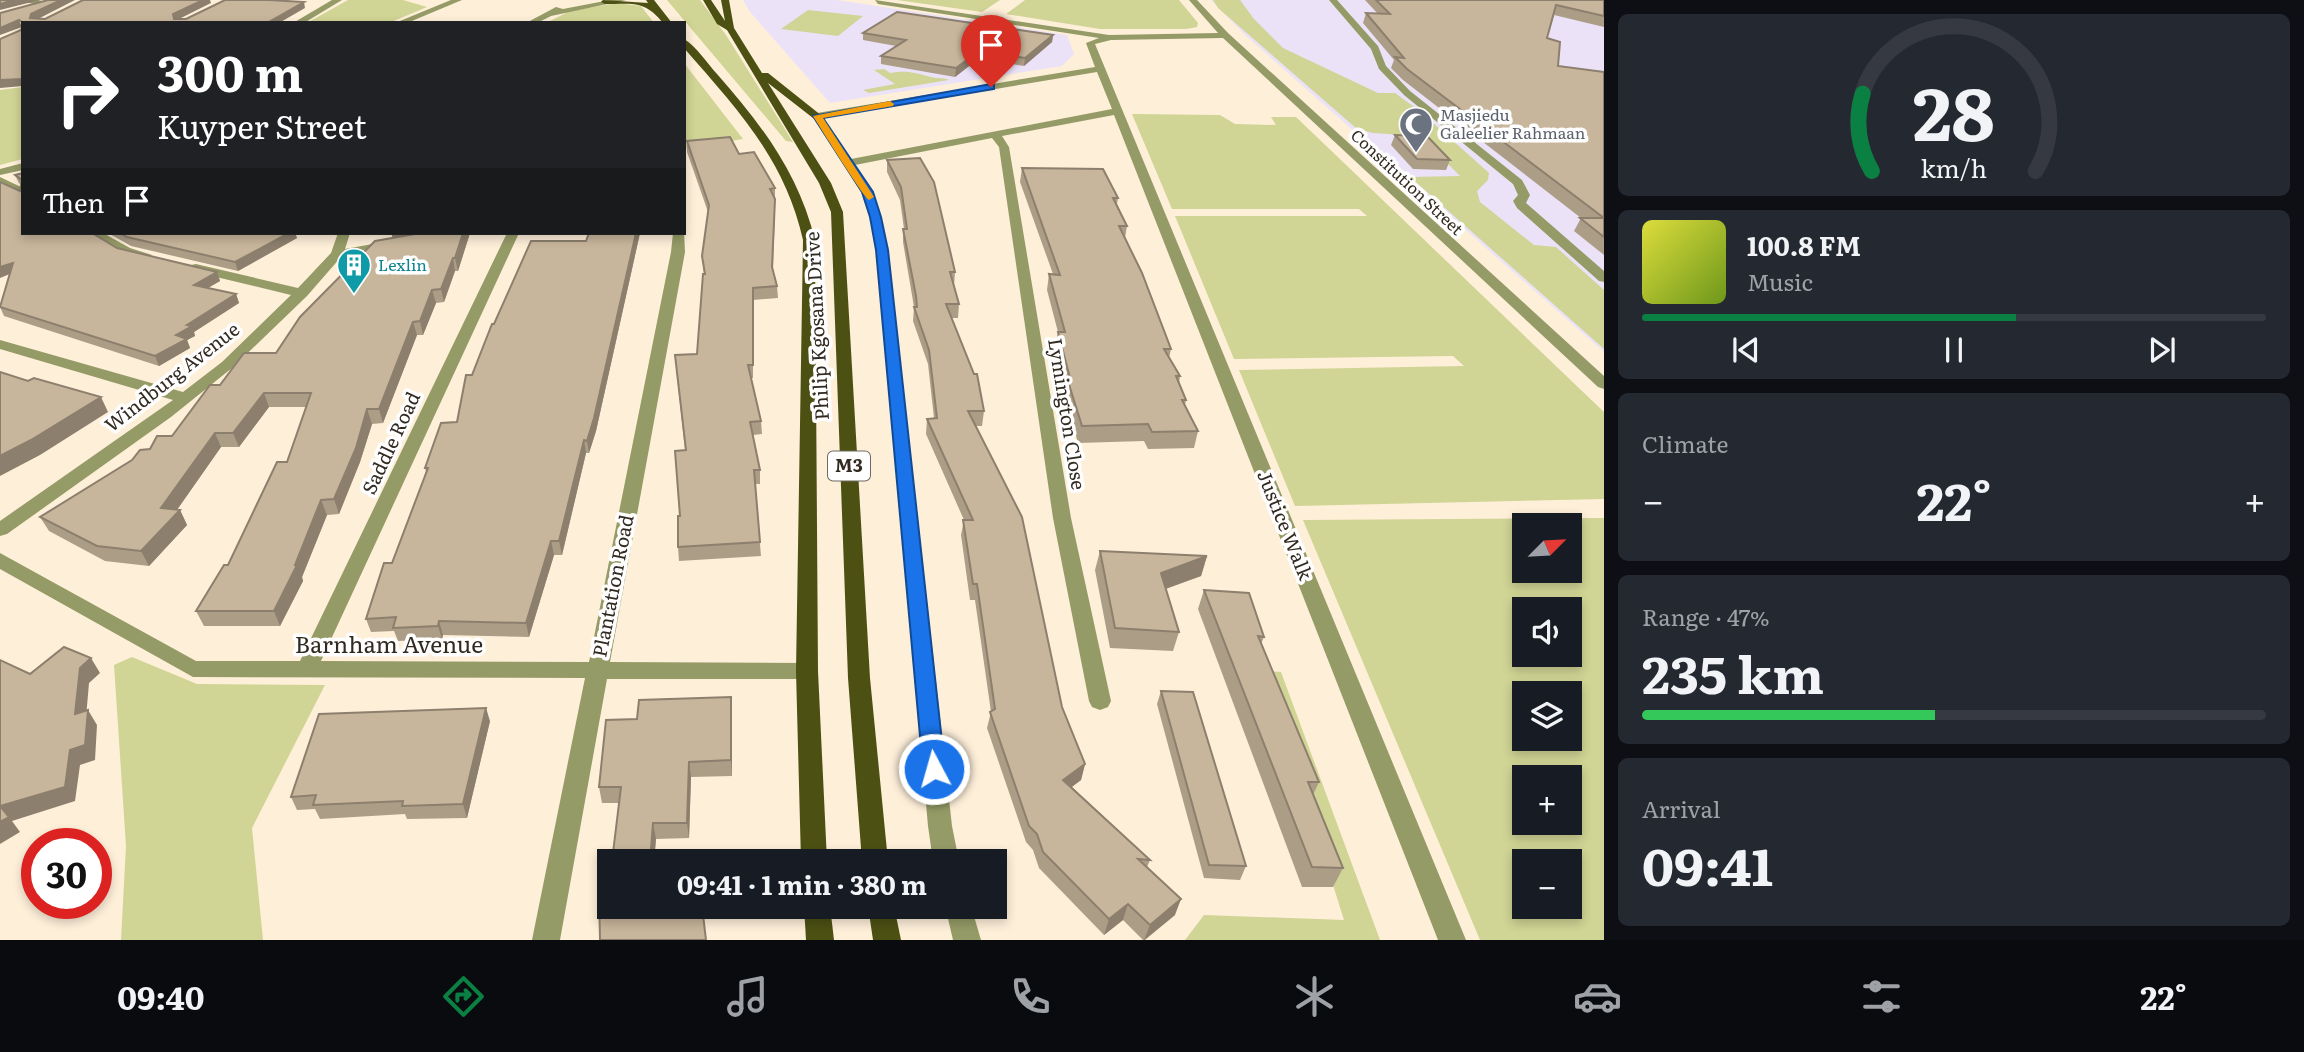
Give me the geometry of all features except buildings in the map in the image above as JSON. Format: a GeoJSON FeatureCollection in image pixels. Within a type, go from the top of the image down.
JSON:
{"type":"FeatureCollection","features":[{"type":"Feature","properties":{"kind":"main road"},"geometry":{"type":"LineString","coordinates":[[707,0],[720,22],[730,28]]}},
{"type":"Feature","properties":{"kind":"main road","name":"M3"},"geometry":{"type":"LineString","coordinates":[[725,0],[730,28]]}},
{"type":"Feature","properties":{"kind":"main road"},"geometry":{"type":"LineString","coordinates":[[605,1],[652,4],[666,21]]}},
{"type":"Feature","properties":{"kind":"main road","name":"Philip Kgosana Drive"},"geometry":{"type":"LineString","coordinates":[[730,28],[825,183],[837,212],[859,678],[874,849]]}},
{"type":"Feature","properties":{"kind":"main road","name":"Philip Kgosana Drive"},"geometry":{"type":"LineString","coordinates":[[686,44],[781,160],[795,184],[805,213],[809,240],[807,671],[814,849]]}},
{"type":"Feature","properties":{"kind":"main road"},"geometry":{"type":"LineString","coordinates":[[754,67],[817,116]]}},
{"type":"Feature","properties":{"kind":"main road"},"geometry":{"type":"LineString","coordinates":[[818,919],[820,940]]}},
{"type":"Feature","properties":{"kind":"main road"},"geometry":{"type":"LineString","coordinates":[[883,919],[887,940]]}},
{"type":"Feature","properties":{"kind":"street"},"geometry":{"type":"LineString","coordinates":[[7,0],[46,3]]}},
{"type":"Feature","properties":{"kind":"street"},"geometry":{"type":"LineString","coordinates":[[12,12],[59,0]]}},
{"type":"Feature","properties":{"kind":"street"},"geometry":{"type":"LineString","coordinates":[[301,21],[338,0]]}},
{"type":"Feature","properties":{"kind":"street"},"geometry":{"type":"LineString","coordinates":[[404,21],[458,0]]}},
{"type":"Feature","properties":{"kind":"street"},"geometry":{"type":"LineString","coordinates":[[534,21],[578,0]]}},
{"type":"Feature","properties":{"kind":"street"},"geometry":{"type":"LineString","coordinates":[[549,14],[605,1],[622,0]]}},
{"type":"Feature","properties":{"kind":"street","name":"Constitution Street"},"geometry":{"type":"LineString","coordinates":[[1193,0],[1225,36],[1604,384]]}},
{"type":"Feature","properties":{"kind":"street"},"geometry":{"type":"LineString","coordinates":[[1333,0],[1375,48],[1382,67],[1399,85],[1518,182],[1524,195],[1519,201],[1521,205],[1604,278]]}},
{"type":"Feature","properties":{"kind":"street"},"geometry":{"type":"LineString","coordinates":[[878,2],[1111,37],[1225,36]]}},
{"type":"Feature","properties":{"kind":"street"},"geometry":{"type":"LineString","coordinates":[[430,3],[442,6]]}},
{"type":"Feature","properties":{"kind":"street","name":"Justice Walk"},"geometry":{"type":"LineString","coordinates":[[1111,37],[1090,43],[1452,940]]}},
{"type":"Feature","properties":{"kind":"street"},"geometry":{"type":"LineString","coordinates":[[945,849],[940,826],[882,250],[876,217],[867,192],[817,116],[1100,69]]}},
{"type":"Feature","properties":{"kind":"street"},"geometry":{"type":"LineString","coordinates":[[848,163],[1117,111]]}},
{"type":"Feature","properties":{"kind":"street","name":"Lymington Close"},"geometry":{"type":"LineString","coordinates":[[995,135],[1004,147],[1062,518],[1100,701]]}},
{"type":"Feature","properties":{"kind":"street"},"geometry":{"type":"LineString","coordinates":[[0,172],[21,167]]}},
{"type":"Feature","properties":{"kind":"street"},"geometry":{"type":"LineString","coordinates":[[0,180],[21,192]]}},
{"type":"Feature","properties":{"kind":"street"},"geometry":{"type":"LineString","coordinates":[[98,235],[126,251],[153,257]]}},
{"type":"Feature","properties":{"kind":"street","name":"Windburg Avenue"},"geometry":{"type":"LineString","coordinates":[[0,530],[227,365],[302,293],[337,254],[343,235]]}},
{"type":"Feature","properties":{"kind":"street","name":"Saddle Road"},"geometry":{"type":"LineString","coordinates":[[306,671],[512,235]]}},
{"type":"Feature","properties":{"kind":"street","name":"Plantation Road"},"geometry":{"type":"LineString","coordinates":[[546,940],[680,235]]}},
{"type":"Feature","properties":{"kind":"street"},"geometry":{"type":"LineString","coordinates":[[337,254],[405,242]]}},
{"type":"Feature","properties":{"kind":"street"},"geometry":{"type":"LineString","coordinates":[[180,264],[302,293]]}},
{"type":"Feature","properties":{"kind":"street"},"geometry":{"type":"LineString","coordinates":[[0,344],[185,398]]}},
{"type":"Feature","properties":{"kind":"street","name":"Barnham Avenue"},"geometry":{"type":"LineString","coordinates":[[0,560],[193,669],[807,671]]}},
{"type":"Feature","properties":{"kind":"street"},"geometry":{"type":"LineString","coordinates":[[961,919],[967,940]]}},
{"type":"Feature","properties":{"kind":"shaded area"},"geometry":{"type":"Polygon","coordinates":[[[743,0],[837,0],[1067,35],[1074,54],[1062,66],[830,103],[750,12],[743,0]]]}},
{"type":"Feature","properties":{"kind":"shaded area"},"geometry":{"type":"Polygon","coordinates":[[[1211,0],[1604,0],[1604,352],[1245,35],[1211,0]]]}},
{"type":"Feature","properties":{"kind":"green space"},"geometry":{"type":"Polygon","coordinates":[[[348,0],[403,0],[427,7],[394,21],[311,21],[348,0]]]}},
{"type":"Feature","properties":{"kind":"green space"},"geometry":{"type":"Polygon","coordinates":[[[667,0],[700,0],[726,35],[793,142],[786,141],[667,0]]]}},
{"type":"Feature","properties":{"kind":"green space"},"geometry":{"type":"Polygon","coordinates":[[[897,0],[1000,0],[982,12],[897,0]]]}},
{"type":"Feature","properties":{"kind":"green space"},"geometry":{"type":"Polygon","coordinates":[[[1025,0],[1179,0],[1198,23],[1197,27],[1186,29],[1100,29],[1006,14],[1025,0]]]}},
{"type":"Feature","properties":{"kind":"green space"},"geometry":{"type":"Polygon","coordinates":[[[1213,0],[1240,0],[1254,19],[1283,48],[1378,93],[1395,93],[1428,117],[1405,135],[1357,129],[1218,8],[1213,0]]]}},
{"type":"Feature","properties":{"kind":"green space"},"geometry":{"type":"Polygon","coordinates":[[[617,3],[641,6],[652,21],[550,21],[570,11],[617,3]]]}},
{"type":"Feature","properties":{"kind":"green space"},"geometry":{"type":"Polygon","coordinates":[[[808,10],[863,16],[838,36],[781,29],[808,10]]]}},
{"type":"Feature","properties":{"kind":"green space"},"geometry":{"type":"Polygon","coordinates":[[[686,66],[743,139],[686,149],[686,66]]]}},
{"type":"Feature","properties":{"kind":"green space"},"geometry":{"type":"Polygon","coordinates":[[[884,69],[890,73],[911,72],[949,80],[869,93],[863,90],[895,84],[874,70],[884,69]]]}},
{"type":"Feature","properties":{"kind":"green space"},"geometry":{"type":"Polygon","coordinates":[[[21,87],[21,160],[0,165],[0,90],[21,87]]]}},
{"type":"Feature","properties":{"kind":"green space"},"geometry":{"type":"Polygon","coordinates":[[[1132,114],[1220,115],[1235,124],[1276,125],[1271,117],[1296,117],[1604,412],[1604,499],[1295,506],[1239,370],[1464,366],[1453,356],[1234,359],[1175,216],[1367,216],[1359,209],[1172,209],[1132,114]]]}},
{"type":"Feature","properties":{"kind":"green space"},"geometry":{"type":"Polygon","coordinates":[[[1432,122],[1489,173],[1488,180],[1477,191],[1480,202],[1534,245],[1556,247],[1604,290],[1604,349],[1410,177],[1460,176],[1422,138],[1411,137],[1432,122]]]}},
{"type":"Feature","properties":{"kind":"green space"},"geometry":{"type":"Polygon","coordinates":[[[1582,518],[1604,518],[1604,940],[1480,940],[1303,520],[1512,519],[1512,583],[1582,583],[1582,518]]]}},
{"type":"Feature","properties":{"kind":"green space"},"geometry":{"type":"Polygon","coordinates":[[[132,657],[197,684],[325,685],[252,828],[263,940],[121,940],[126,846],[114,665],[132,657]]]}},
{"type":"Feature","properties":{"kind":"green space"},"geometry":{"type":"Polygon","coordinates":[[[1266,671],[1281,672],[1380,940],[1185,940],[1204,915],[1344,920],[1266,671]]]}},
{"type":"Feature","properties":{"kind":"slow traffic"},"geometry":{"type":"LineString","coordinates":[[869,197],[817,116],[890,104]]}},
{"type":"Feature","properties":{"kind":"place","name":"Masjiedu Galeelier Rahmaan"},"geometry":{"type":"Point","coordinates":[1416,154]}},
{"type":"Feature","properties":{"kind":"place","name":"Lexlin"},"geometry":{"type":"Point","coordinates":[354,295]}},
{"type":"Feature","properties":{"kind":"route"},"geometry":{"type":"LineString","coordinates":[[934,769],[882,250],[876,217],[867,192],[817,116],[991,87]]}}]}
